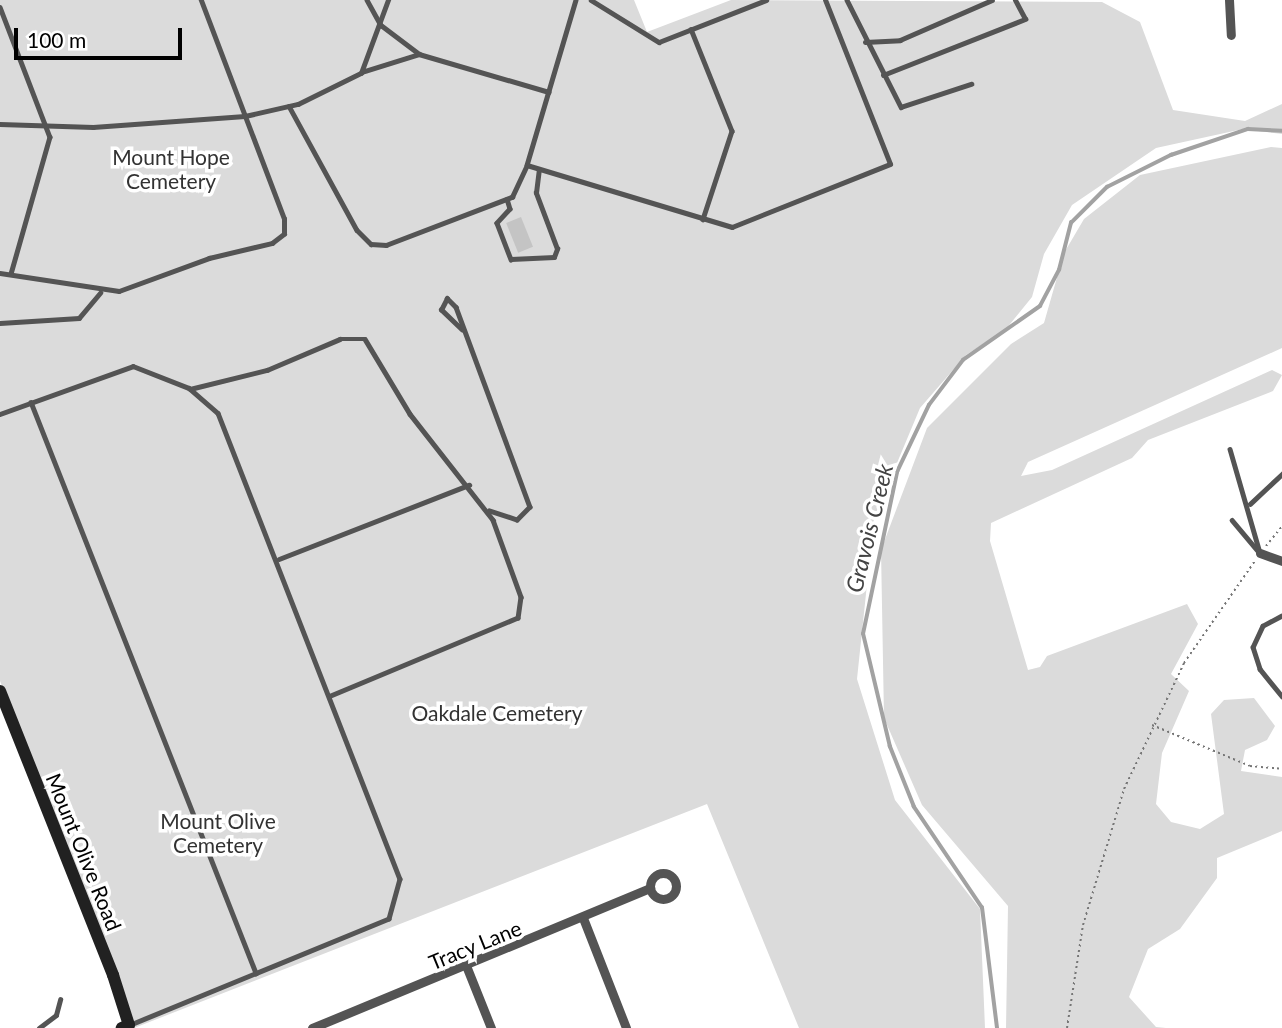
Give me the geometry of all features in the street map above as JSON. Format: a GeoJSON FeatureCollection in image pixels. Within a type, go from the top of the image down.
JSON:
{"type":"FeatureCollection","features":[{"type":"Feature","properties":{"kind":"street"},"geometry":{"type":"LineString","coordinates":[[1229,0],[1231,35]]}},
{"type":"Feature","properties":{"kind":"street"},"geometry":{"type":"LineString","coordinates":[[1260,554],[1282,561]]}},
{"type":"Feature","properties":{"kind":"street","name":"Mount Olive Road"},"geometry":{"type":"LineString","coordinates":[[0,691],[127,1027]]}},
{"type":"Feature","properties":{"kind":"street","name":"Tracy Lane"},"geometry":{"type":"LineString","coordinates":[[312,1028],[467,968],[650,888]]}},
{"type":"Feature","properties":{"kind":"street"},"geometry":{"type":"LineString","coordinates":[[583,918],[626,1028]]}},
{"type":"Feature","properties":{"kind":"street"},"geometry":{"type":"LineString","coordinates":[[467,968],[491,1028]]}},
{"type":"Feature","properties":{"kind":"lane"},"geometry":{"type":"LineString","coordinates":[[0,273],[100,293],[139,286],[284,234],[245,116],[201,0]]}},
{"type":"Feature","properties":{"kind":"lane"},"geometry":{"type":"LineString","coordinates":[[367,0],[381,25],[419,54],[549,92]]}},
{"type":"Feature","properties":{"kind":"lane"},"geometry":{"type":"LineString","coordinates":[[361,73],[381,25],[388,0]]}},
{"type":"Feature","properties":{"kind":"lane"},"geometry":{"type":"LineString","coordinates":[[289,106],[356,230],[372,244],[386,246],[507,199],[527,165],[576,0]]}},
{"type":"Feature","properties":{"kind":"lane"},"geometry":{"type":"LineString","coordinates":[[591,0],[652,41],[766,0]]}},
{"type":"Feature","properties":{"kind":"lane"},"geometry":{"type":"LineString","coordinates":[[527,165],[703,219],[743,225],[887,170],[888,158],[825,0]]}},
{"type":"Feature","properties":{"kind":"lane"},"geometry":{"type":"LineString","coordinates":[[848,0],[865,42],[901,107],[971,84]]}},
{"type":"Feature","properties":{"kind":"lane"},"geometry":{"type":"LineString","coordinates":[[865,42],[900,40],[992,0]]}},
{"type":"Feature","properties":{"kind":"lane"},"geometry":{"type":"LineString","coordinates":[[883,75],[1025,19],[1015,0]]}},
{"type":"Feature","properties":{"kind":"lane"},"geometry":{"type":"LineString","coordinates":[[0,7],[48,126],[44,171],[11,274]]}},
{"type":"Feature","properties":{"kind":"lane"},"geometry":{"type":"LineString","coordinates":[[691,29],[732,131],[703,219]]}},
{"type":"Feature","properties":{"kind":"lane"},"geometry":{"type":"LineString","coordinates":[[0,124],[48,126],[245,116],[289,106],[361,73],[419,54]]}},
{"type":"Feature","properties":{"kind":"lane"},"geometry":{"type":"LineString","coordinates":[[507,199],[510,209],[497,223],[511,259],[554,257],[557,249],[536,193],[539,169]]}},
{"type":"Feature","properties":{"kind":"lane"},"geometry":{"type":"LineString","coordinates":[[0,323],[79,318],[100,293]]}},
{"type":"Feature","properties":{"kind":"lane"},"geometry":{"type":"LineString","coordinates":[[462,330],[441,310],[447,298],[456,307],[462,330],[530,507],[517,520],[488,510]]}},
{"type":"Feature","properties":{"kind":"lane"},"geometry":{"type":"LineString","coordinates":[[189,388],[267,370],[340,339],[365,338],[410,414],[488,510],[521,597],[518,618],[331,696]]}},
{"type":"Feature","properties":{"kind":"lane"},"geometry":{"type":"LineString","coordinates":[[0,414],[133,366],[189,388],[230,431],[400,879],[394,914],[127,1027]]}},
{"type":"Feature","properties":{"kind":"lane"},"geometry":{"type":"LineString","coordinates":[[31,402],[256,972]]}},
{"type":"Feature","properties":{"kind":"lane"},"geometry":{"type":"LineString","coordinates":[[1230,449],[1249,505],[1260,554]]}},
{"type":"Feature","properties":{"kind":"lane"},"geometry":{"type":"LineString","coordinates":[[1249,505],[1282,474]]}},
{"type":"Feature","properties":{"kind":"lane"},"geometry":{"type":"LineString","coordinates":[[279,559],[469,485]]}},
{"type":"Feature","properties":{"kind":"lane"},"geometry":{"type":"LineString","coordinates":[[1232,520],[1260,554]]}},
{"type":"Feature","properties":{"kind":"lane"},"geometry":{"type":"LineString","coordinates":[[1282,616],[1264,626],[1253,648],[1259,669],[1282,696]]}},
{"type":"Feature","properties":{"kind":"lane"},"geometry":{"type":"LineString","coordinates":[[39,1028],[56,1015],[60,1000]]}},
{"type":"Feature","properties":{"kind":"path"},"geometry":{"type":"LineString","coordinates":[[1067,1028],[1105,844],[1152,725],[1184,663],[1282,526]]}},
{"type":"Feature","properties":{"kind":"path"},"geometry":{"type":"LineString","coordinates":[[1152,725],[1250,766],[1282,769]]}},
{"type":"Feature","properties":{"kind":"green space"},"geometry":{"type":"Polygon","coordinates":[[[0,0],[634,0],[647,32],[731,0],[1102,2],[1140,22],[1173,110],[1245,121],[1282,104],[1282,134],[1243,129],[1156,148],[1072,205],[1044,254],[1032,297],[1006,329],[966,355],[920,408],[874,518],[857,679],[895,800],[980,909],[985,1028],[799,1028],[707,804],[134,1028],[0,681],[0,0]]]}},
{"type":"Feature","properties":{"kind":"green space"},"geometry":{"type":"Polygon","coordinates":[[[1271,147],[1282,148],[1282,348],[1028,462],[1021,476],[1052,470],[1272,370],[1282,375],[1273,391],[1148,440],[1132,458],[991,523],[990,541],[1028,670],[1040,667],[1047,656],[1187,604],[1198,624],[1171,674],[1189,691],[1162,753],[1156,804],[1171,822],[1200,829],[1224,814],[1211,714],[1224,700],[1254,698],[1275,726],[1267,740],[1245,750],[1241,771],[1282,777],[1282,831],[1217,858],[1217,878],[1180,929],[1148,949],[1129,997],[1156,1027],[1166,1028],[1006,1028],[1008,906],[922,805],[884,718],[881,550],[927,428],[1011,344],[1044,323],[1064,253],[1084,219],[1140,175],[1271,147]]]}},
{"type":"Feature","properties":{"kind":"building"},"geometry":{"type":"Polygon","coordinates":[[[521,217],[533,247],[518,253],[506,223],[521,217]]]}},
{"type":"Feature","properties":{"kind":"waterway","name":"Gravois Creek"},"geometry":{"type":"LineString","coordinates":[[997,1028],[982,908],[914,807],[890,747],[863,634],[897,472],[929,405],[963,360],[1040,306],[1059,270],[1071,223],[1107,187],[1171,155],[1248,129],[1282,131]]}},
{"type":"Feature","properties":{"kind":"park label","name":"Mount Hope Cemetery"},"geometry":{"type":"Point","coordinates":[171,169]}},
{"type":"Feature","properties":{"kind":"park label","name":"Oakdale Cemetery"},"geometry":{"type":"Point","coordinates":[497,713]}},
{"type":"Feature","properties":{"kind":"park label","name":"Mount Olive Cemetery"},"geometry":{"type":"Point","coordinates":[218,833]}}]}
